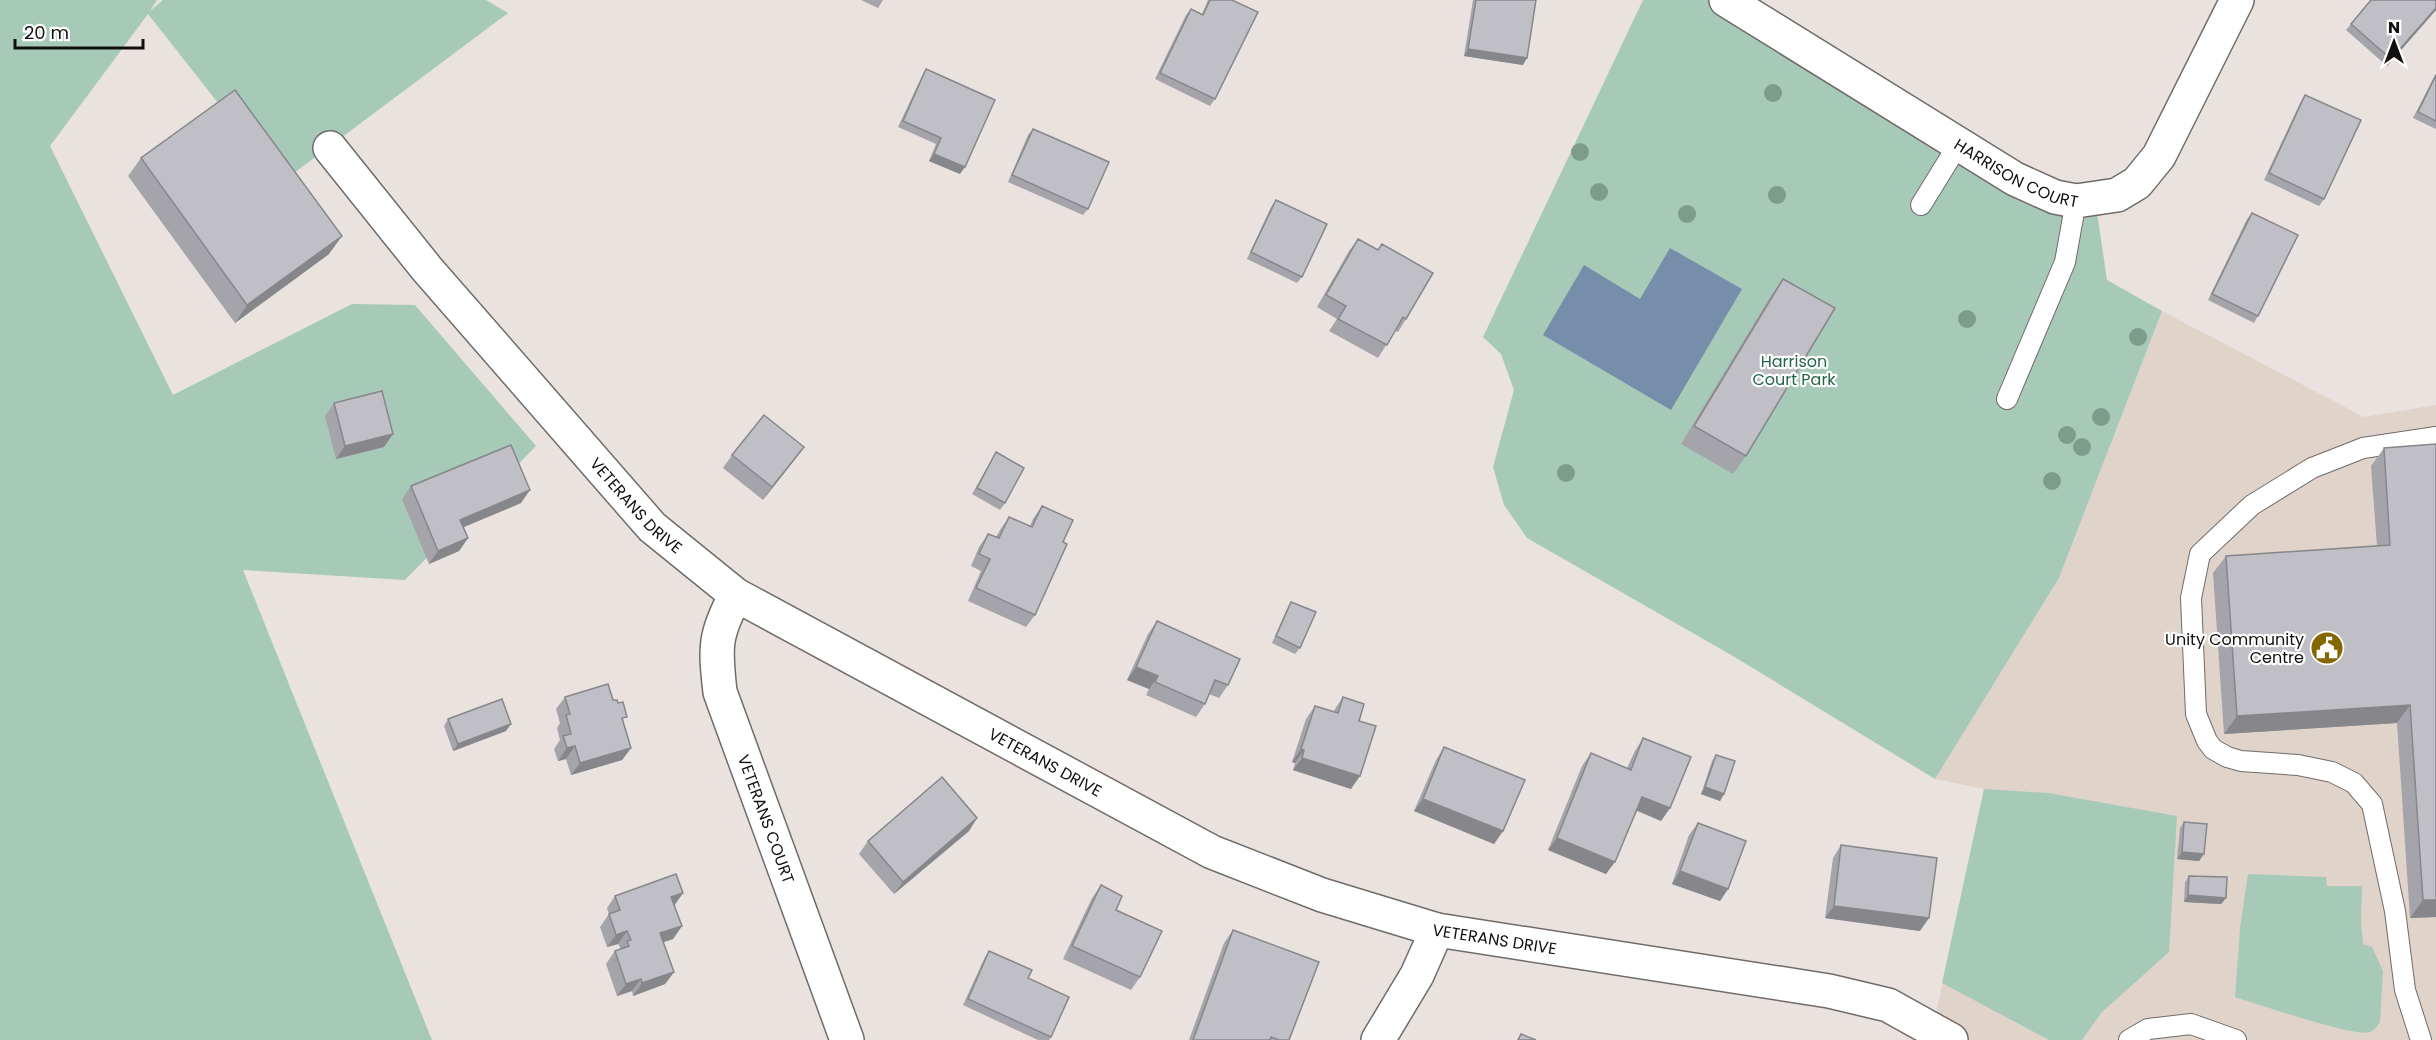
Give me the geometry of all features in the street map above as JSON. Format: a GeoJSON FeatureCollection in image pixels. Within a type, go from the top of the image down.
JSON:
{"type":"FeatureCollection","features":[{"type":"Feature","properties":{"kind":"street","name":"HARRISON COURT"},"geometry":{"type":"LineString","coordinates":[[1726,0],[2015,179],[2055,197],[2076,201],[2116,195],[2137,183],[2159,156],[2236,0]]}},
{"type":"Feature","properties":{"kind":"street","name":"VETERANS DRIVE"},"geometry":{"type":"LineString","coordinates":[[330,148],[427,269],[652,527],[736,595],[1212,852],[1322,895],[1437,930],[1829,991],[1888,1005],[1951,1040]]}},
{"type":"Feature","properties":{"kind":"street","name":"VETERANS COURT"},"geometry":{"type":"LineString","coordinates":[[736,595],[722,620],[715,652],[720,692],[847,1040]]}},
{"type":"Feature","properties":{"kind":"street"},"geometry":{"type":"LineString","coordinates":[[1378,1040],[1417,975],[1437,930]]}},
{"type":"Feature","properties":{"kind":"lane"},"geometry":{"type":"LineString","coordinates":[[1921,205],[1958,145]]}},
{"type":"Feature","properties":{"kind":"lane"},"geometry":{"type":"LineString","coordinates":[[2007,399],[2065,262],[2076,201]]}},
{"type":"Feature","properties":{"kind":"lane"},"geometry":{"type":"LineString","coordinates":[[2421,1040],[2405,990],[2396,911],[2372,804],[2355,783],[2332,772],[2298,765],[2241,761],[2227,757],[2213,749],[2207,741],[2196,714],[2191,598],[2200,554],[2252,506],[2312,468],[2363,448],[2436,437]]}},
{"type":"Feature","properties":{"kind":"lane"},"geometry":{"type":"LineString","coordinates":[[2129,1040],[2148,1029],[2191,1024],[2236,1040]]}},
{"type":"Feature","properties":{"kind":"shaded area"},"geometry":{"type":"Polygon","coordinates":[[[2162,311],[2364,417],[2436,405],[2436,1040],[1951,1040],[1933,1028],[1984,789],[1935,779],[2059,578],[2162,311]]]}},
{"type":"Feature","properties":{"kind":"green space"},"geometry":{"type":"Polygon","coordinates":[[[0,0],[157,0],[150,11],[163,0],[486,0],[508,13],[278,185],[222,108],[148,14],[50,146],[173,395],[352,304],[415,305],[536,446],[405,580],[243,570],[432,1040],[0,1040],[0,0]]]}},
{"type":"Feature","properties":{"kind":"green space","name":"Harrison Court Park"},"geometry":{"type":"Polygon","coordinates":[[[1643,0],[1726,0],[1958,145],[2095,199],[2107,280],[2162,311],[2059,578],[1935,779],[1733,656],[1527,538],[1504,505],[1493,467],[1514,390],[1501,354],[1483,337],[1643,0]]]}},
{"type":"Feature","properties":{"kind":"green space"},"geometry":{"type":"Polygon","coordinates":[[[1984,789],[2048,793],[2177,816],[2169,952],[2101,1013],[2082,1040],[2049,1040],[1942,983],[1984,789]]]}},
{"type":"Feature","properties":{"kind":"green space"},"geometry":{"type":"Polygon","coordinates":[[[2248,874],[2326,877],[2327,886],[2362,886],[2363,944],[2372,947],[2383,971],[2380,1022],[2373,1030],[2361,1032],[2346,1030],[2235,997],[2240,928],[2248,874]]]}},
{"type":"Feature","properties":{"kind":"water"},"geometry":{"type":"Polygon","coordinates":[[[1670,248],[1742,289],[1671,410],[1543,335],[1584,265],[1640,299],[1670,248]]]}},
{"type":"Feature","properties":{"kind":"building"},"geometry":{"type":"Polygon","coordinates":[[[1210,0],[1232,0],[1258,12],[1215,99],[1160,73],[1191,9],[1203,15],[1210,0]]]}},
{"type":"Feature","properties":{"kind":"building"},"geometry":{"type":"Polygon","coordinates":[[[1476,0],[1536,0],[1527,58],[1468,49],[1476,0]]]}},
{"type":"Feature","properties":{"kind":"building"},"geometry":{"type":"Polygon","coordinates":[[[2371,0],[2436,0],[2436,8],[2391,59],[2351,24],[2371,0]]]}},
{"type":"Feature","properties":{"kind":"building"},"geometry":{"type":"Polygon","coordinates":[[[926,69],[995,100],[965,167],[934,154],[941,138],[903,121],[926,69]]]}},
{"type":"Feature","properties":{"kind":"building"},"geometry":{"type":"Polygon","coordinates":[[[2436,75],[2436,121],[2418,112],[2436,75]]]}},
{"type":"Feature","properties":{"kind":"building"},"geometry":{"type":"Polygon","coordinates":[[[235,90],[342,236],[247,305],[141,158],[235,90]]]}},
{"type":"Feature","properties":{"kind":"building"},"geometry":{"type":"Polygon","coordinates":[[[2305,95],[2361,120],[2324,199],[2269,173],[2305,95]]]}},
{"type":"Feature","properties":{"kind":"building"},"geometry":{"type":"Polygon","coordinates":[[[1033,129],[1109,162],[1088,209],[1012,175],[1033,129]]]}},
{"type":"Feature","properties":{"kind":"building"},"geometry":{"type":"Polygon","coordinates":[[[1276,200],[1327,224],[1302,277],[1251,252],[1276,200]]]}},
{"type":"Feature","properties":{"kind":"building"},"geometry":{"type":"Polygon","coordinates":[[[2252,213],[2298,235],[2258,316],[2212,294],[2252,213]]]}},
{"type":"Feature","properties":{"kind":"building"},"geometry":{"type":"Polygon","coordinates":[[[1358,239],[1378,250],[1382,244],[1433,273],[1406,319],[1403,317],[1387,345],[1338,319],[1346,306],[1326,295],[1358,239]]]}},
{"type":"Feature","properties":{"kind":"building"},"geometry":{"type":"Polygon","coordinates":[[[1783,279],[1835,308],[1746,456],[1694,426],[1783,279]]]}},
{"type":"Feature","properties":{"kind":"building"},"geometry":{"type":"Polygon","coordinates":[[[382,391],[393,434],[345,446],[334,403],[382,391]]]}},
{"type":"Feature","properties":{"kind":"building"},"geometry":{"type":"Polygon","coordinates":[[[764,415],[804,447],[772,487],[732,455],[764,415]]]}},
{"type":"Feature","properties":{"kind":"building","name":"Unity Community Centre"},"geometry":{"type":"Polygon","coordinates":[[[2436,444],[2436,900],[2423,900],[2410,705],[2237,716],[2226,556],[2390,545],[2384,448],[2436,444]]]}},
{"type":"Feature","properties":{"kind":"building"},"geometry":{"type":"Polygon","coordinates":[[[511,445],[530,490],[460,520],[468,538],[438,551],[411,486],[511,445]]]}},
{"type":"Feature","properties":{"kind":"building"},"geometry":{"type":"Polygon","coordinates":[[[996,452],[1024,468],[1005,503],[977,488],[996,452]]]}},
{"type":"Feature","properties":{"kind":"building"},"geometry":{"type":"Polygon","coordinates":[[[1042,506],[1073,520],[1063,542],[1067,544],[1035,615],[976,588],[990,559],[979,554],[988,534],[999,538],[1009,517],[1032,527],[1042,506]]]}},
{"type":"Feature","properties":{"kind":"building"},"geometry":{"type":"Polygon","coordinates":[[[1291,602],[1316,612],[1300,648],[1276,636],[1291,602]]]}},
{"type":"Feature","properties":{"kind":"building"},"geometry":{"type":"Polygon","coordinates":[[[1157,621],[1240,659],[1228,685],[1215,680],[1205,704],[1155,682],[1158,676],[1136,667],[1157,621]]]}},
{"type":"Feature","properties":{"kind":"building"},"geometry":{"type":"Polygon","coordinates":[[[608,684],[613,700],[617,700],[618,703],[623,702],[627,717],[622,718],[631,748],[580,763],[575,746],[567,748],[563,736],[571,734],[566,715],[570,714],[565,697],[608,684]]]}},
{"type":"Feature","properties":{"kind":"building"},"geometry":{"type":"Polygon","coordinates":[[[1343,697],[1364,704],[1359,721],[1376,726],[1360,776],[1302,758],[1304,750],[1301,749],[1315,706],[1338,713],[1343,697]]]}},
{"type":"Feature","properties":{"kind":"building"},"geometry":{"type":"Polygon","coordinates":[[[502,699],[511,724],[458,744],[448,719],[502,699]]]}},
{"type":"Feature","properties":{"kind":"building"},"geometry":{"type":"Polygon","coordinates":[[[1643,738],[1691,757],[1670,808],[1642,797],[1615,862],[1557,838],[1591,753],[1631,770],[1643,738]]]}},
{"type":"Feature","properties":{"kind":"building"},"geometry":{"type":"Polygon","coordinates":[[[1444,747],[1525,780],[1503,831],[1423,799],[1444,747]]]}},
{"type":"Feature","properties":{"kind":"building"},"geometry":{"type":"Polygon","coordinates":[[[1716,755],[1735,761],[1724,794],[1705,787],[1716,755]]]}},
{"type":"Feature","properties":{"kind":"building"},"geometry":{"type":"Polygon","coordinates":[[[942,777],[977,818],[903,882],[868,841],[942,777]]]}},
{"type":"Feature","properties":{"kind":"building"},"geometry":{"type":"Polygon","coordinates":[[[2184,822],[2207,824],[2204,854],[2182,852],[2184,822]]]}},
{"type":"Feature","properties":{"kind":"building"},"geometry":{"type":"Polygon","coordinates":[[[1698,823],[1746,841],[1728,889],[1680,871],[1698,823]]]}},
{"type":"Feature","properties":{"kind":"building"},"geometry":{"type":"Polygon","coordinates":[[[1841,845],[1937,858],[1929,918],[1834,906],[1841,845]]]}},
{"type":"Feature","properties":{"kind":"building"},"geometry":{"type":"Polygon","coordinates":[[[676,874],[683,893],[671,897],[682,926],[660,933],[674,972],[642,983],[641,979],[626,984],[615,951],[629,946],[627,941],[631,940],[627,931],[616,935],[609,914],[620,910],[615,896],[676,874]]]}},
{"type":"Feature","properties":{"kind":"building"},"geometry":{"type":"Polygon","coordinates":[[[2189,876],[2227,877],[2226,898],[2188,895],[2189,876]]]}},
{"type":"Feature","properties":{"kind":"building"},"geometry":{"type":"Polygon","coordinates":[[[1101,885],[1122,896],[1116,910],[1162,931],[1140,977],[1072,946],[1101,885]]]}},
{"type":"Feature","properties":{"kind":"building"},"geometry":{"type":"Polygon","coordinates":[[[1233,930],[1319,962],[1289,1040],[1271,1037],[1270,1040],[1193,1040],[1233,930]]]}},
{"type":"Feature","properties":{"kind":"building"},"geometry":{"type":"Polygon","coordinates":[[[989,951],[1032,970],[1028,978],[1069,997],[1051,1037],[968,999],[989,951]]]}},
{"type":"Feature","properties":{"kind":"building"},"geometry":{"type":"Polygon","coordinates":[[[1521,1034],[1536,1040],[1518,1040],[1521,1034]]]}},
{"type":"Feature","properties":{"kind":"place","name":"Unity Community Centre"},"geometry":{"type":"Point","coordinates":[2327,648]}}]}
